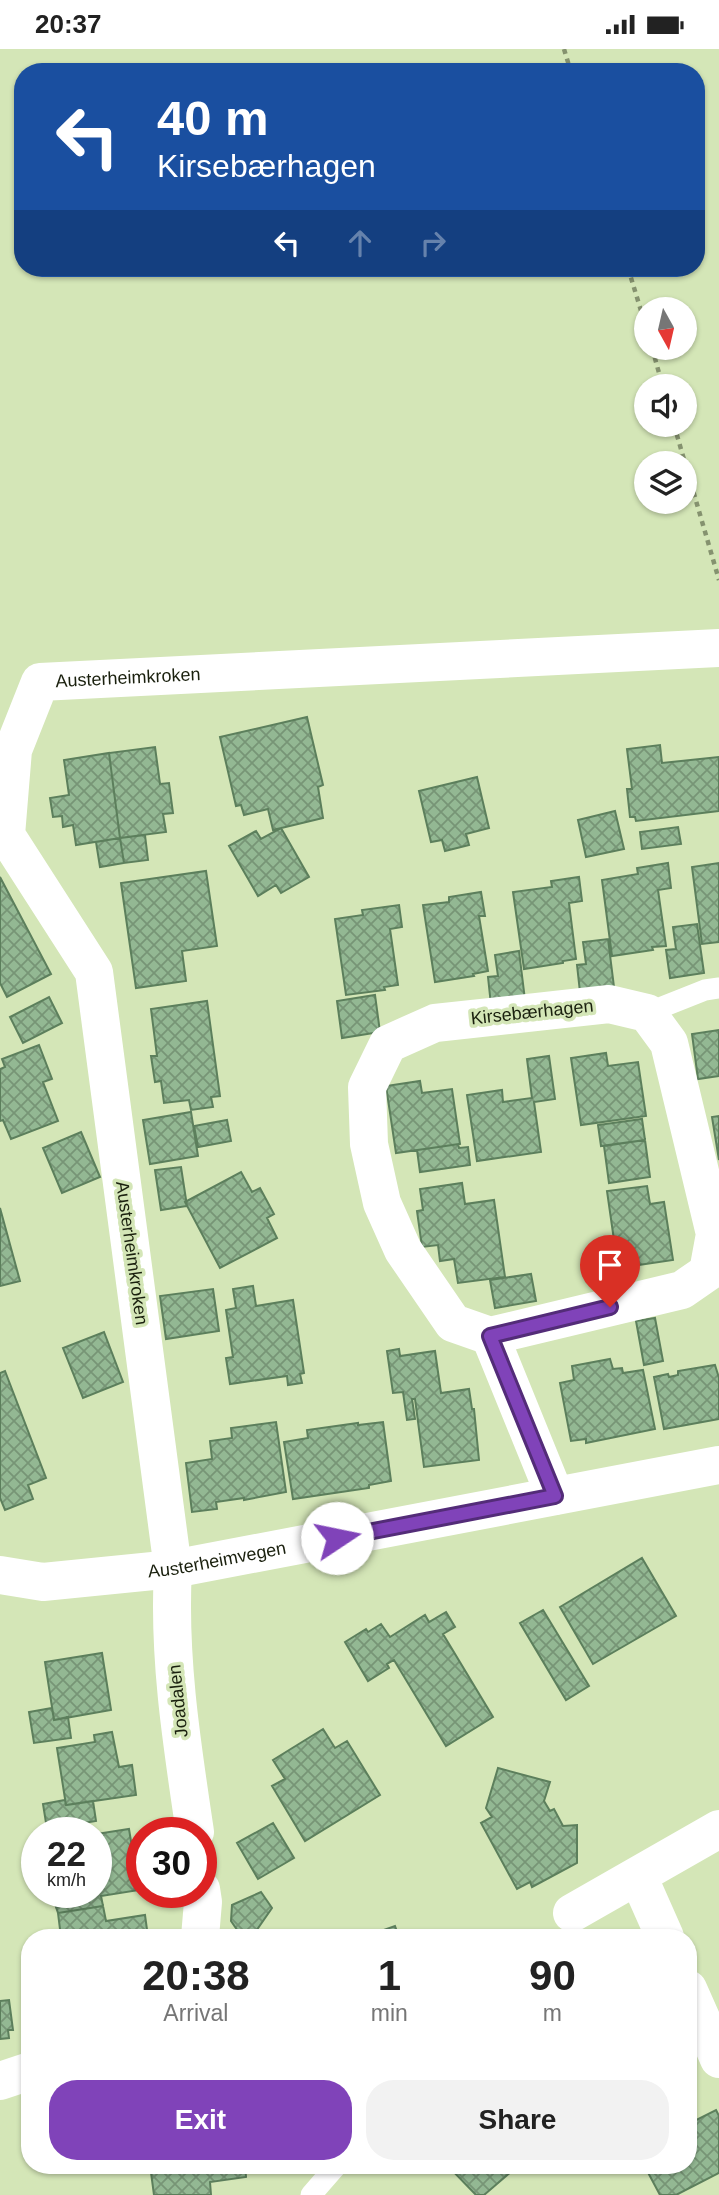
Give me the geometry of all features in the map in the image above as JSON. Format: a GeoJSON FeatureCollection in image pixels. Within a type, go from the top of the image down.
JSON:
{"type":"FeatureCollection","features":[{"type":"Feature","properties":{"kind":"street","name":"Austerheimkroken"},"geometry":{"type":"LineString","coordinates":[[173,1569],[94,972],[6,835],[13,750],[40,682],[719,648]]}},
{"type":"Feature","properties":{"kind":"street","name":"Kirsebærhagen"},"geometry":{"type":"LineString","coordinates":[[490,1336],[453,1322],[403,1250],[382,1203],[369,1144],[367,1087],[388,1044],[435,1023],[609,1004],[647,1013]]}},
{"type":"Feature","properties":{"kind":"street"},"geometry":{"type":"LineString","coordinates":[[555,1496],[490,1336],[682,1290],[708,1272],[715,1234],[712,1220],[669,1043],[647,1013]]}},
{"type":"Feature","properties":{"kind":"street","name":"Austerheimvegen"},"geometry":{"type":"LineString","coordinates":[[0,1575],[43,1582],[173,1569],[719,1465]]}},
{"type":"Feature","properties":{"kind":"street","name":"Joadalen"},"geometry":{"type":"LineString","coordinates":[[173,1569],[171,1610],[175,1675],[193,1817]]}},
{"type":"Feature","properties":{"kind":"street"},"geometry":{"type":"LineString","coordinates":[[572,1913],[719,1829]]}},
{"type":"Feature","properties":{"kind":"street"},"geometry":{"type":"LineString","coordinates":[[638,1876],[661,1929]]}},
{"type":"Feature","properties":{"kind":"street"},"geometry":{"type":"LineString","coordinates":[[201,1929],[202,1908]]}},
{"type":"Feature","properties":{"kind":"street"},"geometry":{"type":"LineString","coordinates":[[697,2009],[719,2059]]}},
{"type":"Feature","properties":{"kind":"street"},"geometry":{"type":"LineString","coordinates":[[0,2081],[21,2074]]}},
{"type":"Feature","properties":{"kind":"lane"},"geometry":{"type":"LineString","coordinates":[[647,1013],[705,990],[719,988]]}},
{"type":"Feature","properties":{"kind":"lane"},"geometry":{"type":"LineString","coordinates":[[311,2195],[329,2174]]}},
{"type":"Feature","properties":{"kind":"path"},"geometry":{"type":"LineString","coordinates":[[631,277],[637,297]]}},
{"type":"Feature","properties":{"kind":"path"},"geometry":{"type":"LineString","coordinates":[[677,437],[719,580]]}},
{"type":"Feature","properties":{"kind":"building"},"geometry":{"type":"Polygon","coordinates":[[[307,717],[323,785],[318,787],[323,818],[273,830],[268,809],[244,815],[241,805],[236,806],[220,737],[307,717]]]}},
{"type":"Feature","properties":{"kind":"building"},"geometry":{"type":"Polygon","coordinates":[[[660,745],[662,763],[719,757],[719,811],[636,821],[635,817],[630,817],[627,789],[632,789],[627,749],[660,745]]]}},
{"type":"Feature","properties":{"kind":"building"},"geometry":{"type":"Polygon","coordinates":[[[155,747],[160,784],[169,783],[173,813],[163,814],[166,832],[120,838],[109,753],[155,747]]]}},
{"type":"Feature","properties":{"kind":"building"},"geometry":{"type":"Polygon","coordinates":[[[109,753],[120,838],[76,845],[73,825],[63,827],[62,816],[53,817],[50,798],[69,795],[64,760],[109,753]]]}},
{"type":"Feature","properties":{"kind":"building"},"geometry":{"type":"Polygon","coordinates":[[[477,777],[489,828],[466,834],[469,845],[445,851],[442,840],[431,842],[419,791],[477,777]]]}},
{"type":"Feature","properties":{"kind":"building"},"geometry":{"type":"Polygon","coordinates":[[[615,811],[624,849],[586,857],[578,820],[615,811]]]}},
{"type":"Feature","properties":{"kind":"building"},"geometry":{"type":"Polygon","coordinates":[[[678,827],[681,844],[642,849],[640,832],[678,827]]]}},
{"type":"Feature","properties":{"kind":"building"},"geometry":{"type":"Polygon","coordinates":[[[281,828],[309,877],[281,893],[276,885],[258,896],[229,846],[256,831],[261,839],[281,828]]]}},
{"type":"Feature","properties":{"kind":"building"},"geometry":{"type":"Polygon","coordinates":[[[145,835],[148,860],[124,863],[120,838],[145,835]]]}},
{"type":"Feature","properties":{"kind":"building"},"geometry":{"type":"Polygon","coordinates":[[[120,838],[124,863],[100,867],[96,842],[120,838]]]}},
{"type":"Feature","properties":{"kind":"building"},"geometry":{"type":"Polygon","coordinates":[[[668,863],[671,888],[658,890],[666,946],[612,956],[602,880],[638,874],[637,868],[668,863]]]}},
{"type":"Feature","properties":{"kind":"building"},"geometry":{"type":"Polygon","coordinates":[[[719,863],[719,942],[702,944],[692,867],[719,863]]]}},
{"type":"Feature","properties":{"kind":"building"},"geometry":{"type":"Polygon","coordinates":[[[206,871],[217,946],[182,951],[186,981],[136,988],[121,883],[206,871]]]}},
{"type":"Feature","properties":{"kind":"building"},"geometry":{"type":"Polygon","coordinates":[[[0,877],[51,974],[7,997],[0,983],[0,877]]]}},
{"type":"Feature","properties":{"kind":"building"},"geometry":{"type":"Polygon","coordinates":[[[579,877],[582,901],[569,903],[576,959],[524,969],[513,892],[552,887],[551,881],[579,877]]]}},
{"type":"Feature","properties":{"kind":"building"},"geometry":{"type":"Polygon","coordinates":[[[481,892],[485,916],[479,916],[488,971],[435,982],[423,905],[449,902],[449,897],[481,892]]]}},
{"type":"Feature","properties":{"kind":"building"},"geometry":{"type":"Polygon","coordinates":[[[399,905],[402,927],[390,929],[398,985],[384,987],[385,990],[346,995],[335,919],[363,915],[362,910],[399,905]]]}},
{"type":"Feature","properties":{"kind":"building"},"geometry":{"type":"Polygon","coordinates":[[[697,924],[704,973],[670,978],[666,950],[676,949],[673,927],[697,924]]]}},
{"type":"Feature","properties":{"kind":"building"},"geometry":{"type":"Polygon","coordinates":[[[608,939],[614,987],[580,992],[577,965],[586,964],[583,942],[608,939]]]}},
{"type":"Feature","properties":{"kind":"building"},"geometry":{"type":"Polygon","coordinates":[[[519,951],[525,1000],[491,1005],[488,977],[498,976],[495,955],[519,951]]]}},
{"type":"Feature","properties":{"kind":"building"},"geometry":{"type":"Polygon","coordinates":[[[375,995],[380,1032],[342,1038],[337,1001],[375,995]]]}},
{"type":"Feature","properties":{"kind":"building"},"geometry":{"type":"Polygon","coordinates":[[[49,997],[62,1023],[23,1043],[10,1017],[49,997]]]}},
{"type":"Feature","properties":{"kind":"building"},"geometry":{"type":"Polygon","coordinates":[[[207,1001],[220,1096],[211,1097],[213,1107],[191,1110],[189,1100],[164,1103],[161,1081],[155,1082],[151,1056],[157,1056],[151,1009],[207,1001]]]}},
{"type":"Feature","properties":{"kind":"building"},"geometry":{"type":"Polygon","coordinates":[[[719,1030],[719,1076],[698,1079],[692,1034],[719,1030]]]}},
{"type":"Feature","properties":{"kind":"building"},"geometry":{"type":"Polygon","coordinates":[[[39,1045],[52,1079],[43,1082],[58,1121],[11,1139],[3,1120],[0,1121],[0,1069],[5,1067],[2,1059],[39,1045]]]}},
{"type":"Feature","properties":{"kind":"building"},"geometry":{"type":"Polygon","coordinates":[[[606,1053],[608,1066],[638,1062],[646,1116],[581,1125],[571,1058],[606,1053]]]}},
{"type":"Feature","properties":{"kind":"building"},"geometry":{"type":"Polygon","coordinates":[[[549,1056],[555,1099],[534,1102],[541,1152],[477,1161],[467,1095],[502,1090],[503,1102],[532,1098],[527,1059],[549,1056]]]}},
{"type":"Feature","properties":{"kind":"building"},"geometry":{"type":"Polygon","coordinates":[[[420,1081],[422,1093],[452,1089],[460,1144],[396,1153],[386,1086],[420,1081]]]}},
{"type":"Feature","properties":{"kind":"building"},"geometry":{"type":"Polygon","coordinates":[[[191,1112],[198,1156],[150,1164],[143,1120],[191,1112]]]}},
{"type":"Feature","properties":{"kind":"building"},"geometry":{"type":"Polygon","coordinates":[[[719,1116],[719,1160],[712,1117],[719,1116]]]}},
{"type":"Feature","properties":{"kind":"building"},"geometry":{"type":"Polygon","coordinates":[[[642,1119],[645,1140],[601,1146],[598,1125],[642,1119]]]}},
{"type":"Feature","properties":{"kind":"building"},"geometry":{"type":"Polygon","coordinates":[[[227,1120],[231,1141],[198,1147],[194,1126],[227,1120]]]}},
{"type":"Feature","properties":{"kind":"building"},"geometry":{"type":"Polygon","coordinates":[[[81,1132],[100,1177],[62,1193],[43,1148],[81,1132]]]}},
{"type":"Feature","properties":{"kind":"building"},"geometry":{"type":"Polygon","coordinates":[[[645,1140],[650,1177],[609,1183],[604,1146],[645,1140]]]}},
{"type":"Feature","properties":{"kind":"building"},"geometry":{"type":"Polygon","coordinates":[[[458,1144],[459,1148],[468,1147],[470,1165],[420,1172],[417,1150],[458,1144]]]}},
{"type":"Feature","properties":{"kind":"building"},"geometry":{"type":"Polygon","coordinates":[[[181,1167],[187,1206],[161,1210],[155,1170],[181,1167]]]}},
{"type":"Feature","properties":{"kind":"building"},"geometry":{"type":"Polygon","coordinates":[[[241,1172],[252,1192],[260,1188],[274,1214],[267,1218],[277,1238],[220,1268],[185,1202],[241,1172]]]}},
{"type":"Feature","properties":{"kind":"building"},"geometry":{"type":"Polygon","coordinates":[[[462,1183],[465,1204],[494,1200],[505,1277],[458,1283],[454,1259],[440,1261],[438,1245],[422,1247],[417,1211],[423,1210],[420,1189],[462,1183]]]}},
{"type":"Feature","properties":{"kind":"building"},"geometry":{"type":"Polygon","coordinates":[[[647,1186],[650,1204],[664,1202],[673,1260],[618,1268],[607,1191],[647,1186]]]}},
{"type":"Feature","properties":{"kind":"building"},"geometry":{"type":"Polygon","coordinates":[[[0,1208],[20,1281],[0,1286],[0,1208]]]}},
{"type":"Feature","properties":{"kind":"building"},"geometry":{"type":"Polygon","coordinates":[[[531,1274],[536,1301],[495,1308],[490,1280],[531,1274]]]}},
{"type":"Feature","properties":{"kind":"building"},"geometry":{"type":"Polygon","coordinates":[[[253,1286],[256,1306],[293,1300],[304,1373],[300,1374],[302,1383],[288,1385],[287,1376],[230,1384],[226,1358],[233,1357],[226,1310],[236,1308],[233,1289],[253,1286]]]}},
{"type":"Feature","properties":{"kind":"building"},"geometry":{"type":"Polygon","coordinates":[[[213,1289],[219,1331],[166,1339],[160,1296],[213,1289]]]}},
{"type":"Feature","properties":{"kind":"building"},"geometry":{"type":"Polygon","coordinates":[[[655,1318],[663,1361],[644,1365],[636,1321],[655,1318]]]}},
{"type":"Feature","properties":{"kind":"building"},"geometry":{"type":"Polygon","coordinates":[[[104,1332],[123,1382],[83,1398],[63,1348],[104,1332]]]}},
{"type":"Feature","properties":{"kind":"building"},"geometry":{"type":"Polygon","coordinates":[[[399,1349],[400,1356],[435,1351],[441,1393],[469,1389],[474,1409],[479,1460],[424,1467],[415,1399],[412,1399],[415,1419],[407,1420],[403,1392],[393,1393],[387,1351],[399,1349]]]}},
{"type":"Feature","properties":{"kind":"building"},"geometry":{"type":"Polygon","coordinates":[[[610,1359],[613,1369],[622,1368],[623,1373],[643,1370],[655,1429],[586,1443],[586,1439],[571,1441],[560,1383],[574,1380],[572,1366],[610,1359]]]}},
{"type":"Feature","properties":{"kind":"building"},"geometry":{"type":"Polygon","coordinates":[[[715,1365],[719,1378],[719,1419],[664,1429],[654,1377],[668,1374],[669,1377],[678,1375],[678,1371],[715,1365]]]}},
{"type":"Feature","properties":{"kind":"building"},"geometry":{"type":"Polygon","coordinates":[[[5,1371],[46,1478],[28,1485],[33,1499],[5,1510],[0,1498],[0,1373],[5,1371]]]}},
{"type":"Feature","properties":{"kind":"building"},"geometry":{"type":"Polygon","coordinates":[[[276,1422],[286,1492],[216,1502],[217,1509],[192,1512],[186,1463],[212,1459],[210,1441],[232,1438],[231,1428],[276,1422]]]}},
{"type":"Feature","properties":{"kind":"building"},"geometry":{"type":"Polygon","coordinates":[[[383,1422],[391,1481],[369,1485],[369,1488],[293,1499],[284,1442],[308,1438],[307,1430],[383,1422]]]}},
{"type":"Feature","properties":{"kind":"building"},"geometry":{"type":"Polygon","coordinates":[[[642,1558],[676,1616],[593,1664],[560,1607],[642,1558]]]}},
{"type":"Feature","properties":{"kind":"building"},"geometry":{"type":"Polygon","coordinates":[[[543,1610],[589,1686],[566,1700],[520,1623],[543,1610]]]}},
{"type":"Feature","properties":{"kind":"building"},"geometry":{"type":"Polygon","coordinates":[[[446,1612],[455,1627],[443,1634],[493,1717],[446,1746],[394,1660],[387,1664],[389,1668],[368,1681],[345,1642],[366,1629],[368,1632],[381,1624],[390,1637],[425,1615],[429,1622],[446,1612]]]}},
{"type":"Feature","properties":{"kind":"building"},"geometry":{"type":"Polygon","coordinates":[[[102,1653],[111,1710],[54,1720],[45,1662],[102,1653]]]}},
{"type":"Feature","properties":{"kind":"building"},"geometry":{"type":"Polygon","coordinates":[[[52,1708],[54,1720],[68,1717],[71,1738],[34,1743],[29,1712],[52,1708]]]}},
{"type":"Feature","properties":{"kind":"building"},"geometry":{"type":"Polygon","coordinates":[[[323,1729],[335,1748],[347,1741],[380,1795],[305,1841],[272,1786],[285,1779],[273,1760],[323,1729]]]}},
{"type":"Feature","properties":{"kind":"building"},"geometry":{"type":"Polygon","coordinates":[[[112,1732],[119,1767],[132,1765],[136,1795],[66,1805],[57,1748],[95,1742],[94,1735],[112,1732]]]}},
{"type":"Feature","properties":{"kind":"building"},"geometry":{"type":"Polygon","coordinates":[[[498,1768],[550,1782],[544,1801],[550,1811],[554,1809],[563,1826],[577,1825],[577,1863],[532,1887],[530,1882],[517,1889],[481,1823],[492,1817],[486,1808],[498,1768]]]}},
{"type":"Feature","properties":{"kind":"building"},"geometry":{"type":"Polygon","coordinates":[[[65,1800],[66,1805],[93,1801],[95,1817],[45,1817],[43,1804],[65,1800]]]}},
{"type":"Feature","properties":{"kind":"building"},"geometry":{"type":"Polygon","coordinates":[[[273,1823],[294,1858],[258,1879],[237,1843],[273,1823]]]}},
{"type":"Feature","properties":{"kind":"building"},"geometry":{"type":"Polygon","coordinates":[[[126,1829],[126,1892],[112,1894],[112,1832],[126,1829]]]}},
{"type":"Feature","properties":{"kind":"building"},"geometry":{"type":"Polygon","coordinates":[[[261,1892],[272,1908],[258,1929],[236,1929],[231,1921],[232,1905],[261,1892]]]}},
{"type":"Feature","properties":{"kind":"building"},"geometry":{"type":"Polygon","coordinates":[[[56,1908],[90,1908],[58,1913],[56,1908]]]}},
{"type":"Feature","properties":{"kind":"building"},"geometry":{"type":"Polygon","coordinates":[[[103,1908],[106,1921],[145,1915],[147,1929],[60,1929],[58,1913],[103,1908]]]}},
{"type":"Feature","properties":{"kind":"building"},"geometry":{"type":"Polygon","coordinates":[[[9,2000],[13,2030],[8,2030],[9,2038],[0,2039],[0,2001],[9,2000]]]}},
{"type":"Feature","properties":{"kind":"building"},"geometry":{"type":"Polygon","coordinates":[[[716,2110],[719,2116],[719,2173],[676,2195],[660,2195],[649,2174],[697,2174],[697,2120],[716,2110]]]}},
{"type":"Feature","properties":{"kind":"building"},"geometry":{"type":"Polygon","coordinates":[[[151,2174],[246,2174],[246,2177],[210,2182],[211,2195],[154,2195],[151,2174]]]}},
{"type":"Feature","properties":{"kind":"building"},"geometry":{"type":"Polygon","coordinates":[[[456,2174],[508,2174],[484,2195],[476,2195],[456,2174]]]}},
{"type":"Feature","properties":{"kind":"route"},"geometry":{"type":"LineString","coordinates":[[337,1538],[555,1496],[490,1336],[610,1307]]}}]}
